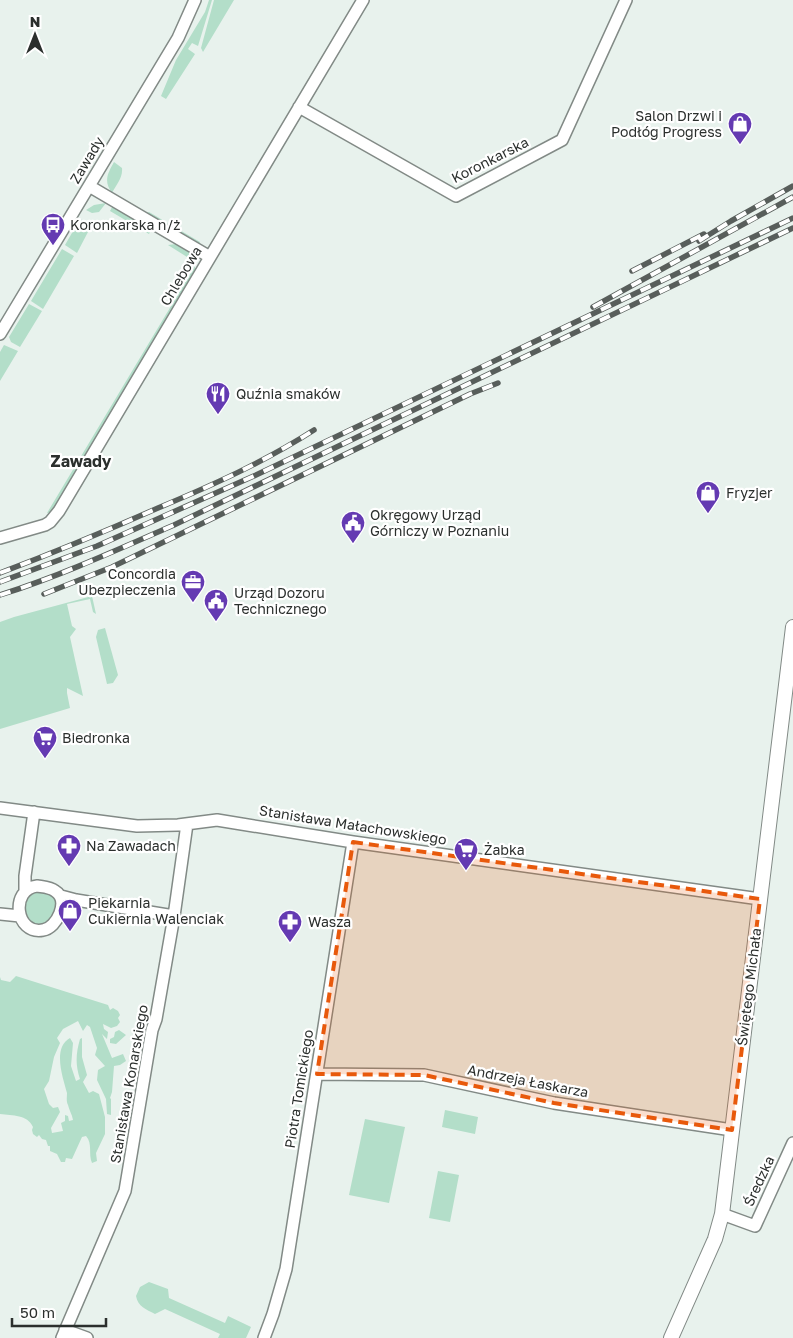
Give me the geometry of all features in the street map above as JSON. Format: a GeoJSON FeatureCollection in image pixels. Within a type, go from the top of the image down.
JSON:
{"type":"FeatureCollection","features":[{"type":"Feature","properties":{"kind":"street","name":"Zawady"},"geometry":{"type":"LineString","coordinates":[[0,334],[178,38],[195,0]]}},
{"type":"Feature","properties":{"kind":"street","name":"Chlebowa"},"geometry":{"type":"LineString","coordinates":[[0,538],[45,525],[59,511],[362,0]]}},
{"type":"Feature","properties":{"kind":"street","name":"Koronkarska"},"geometry":{"type":"LineString","coordinates":[[299,107],[456,196],[562,140],[626,0]]}},
{"type":"Feature","properties":{"kind":"street"},"geometry":{"type":"LineString","coordinates":[[89,186],[210,256]]}},
{"type":"Feature","properties":{"kind":"street","name":"Świętego Michała"},"geometry":{"type":"LineString","coordinates":[[670,1338],[715,1239],[722,1214],[793,627]]}},
{"type":"Feature","properties":{"kind":"street","name":"Stanisława Małachowskiego"},"geometry":{"type":"LineString","coordinates":[[0,808],[137,826],[165,826],[217,820],[353,842],[760,899]]}},
{"type":"Feature","properties":{"kind":"street"},"geometry":{"type":"LineString","coordinates":[[25,891],[29,887],[46,888],[55,890],[60,896],[62,908],[51,927],[38,931],[23,923],[20,916],[20,903],[25,891],[25,876],[34,812]]}},
{"type":"Feature","properties":{"kind":"street","name":"Stanisława Konarskiego"},"geometry":{"type":"LineString","coordinates":[[64,1334],[125,1191],[152,1030],[156,1019],[174,916],[187,824]]}},
{"type":"Feature","properties":{"kind":"street","name":"Piotra Tomickiego"},"geometry":{"type":"LineString","coordinates":[[264,1338],[276,1308],[286,1269],[353,842]]}},
{"type":"Feature","properties":{"kind":"street"},"geometry":{"type":"LineString","coordinates":[[60,896],[174,916]]}},
{"type":"Feature","properties":{"kind":"street"},"geometry":{"type":"LineString","coordinates":[[0,914],[20,916]]}},
{"type":"Feature","properties":{"kind":"street","name":"Andrzeja Łaskarza"},"geometry":{"type":"LineString","coordinates":[[317,1074],[424,1075],[554,1103],[732,1130]]}},
{"type":"Feature","properties":{"kind":"street","name":"Średzka"},"geometry":{"type":"LineString","coordinates":[[722,1214],[755,1226],[793,1143]]}},
{"type":"Feature","properties":{"kind":"street"},"geometry":{"type":"LineString","coordinates":[[64,1334],[87,1338]]}},
{"type":"Feature","properties":{"kind":"highlighted area"},"geometry":{"type":"Polygon","coordinates":[[[353,842],[760,899],[732,1130],[554,1103],[424,1075],[317,1074],[353,842]]]}},
{"type":"Feature","properties":{"kind":"green space"},"geometry":{"type":"Polygon","coordinates":[[[209,0],[212,0],[198,46],[192,43],[188,49],[195,54],[166,99],[161,96],[176,60],[205,12],[209,0]]]}},
{"type":"Feature","properties":{"kind":"green space"},"geometry":{"type":"Polygon","coordinates":[[[214,0],[234,0],[203,52],[201,48],[214,0]]]}},
{"type":"Feature","properties":{"kind":"green space"},"geometry":{"type":"Polygon","coordinates":[[[114,162],[122,168],[122,172],[112,193],[107,181],[108,173],[114,162]]]}},
{"type":"Feature","properties":{"kind":"green space"},"geometry":{"type":"Polygon","coordinates":[[[106,203],[99,212],[92,213],[86,210],[94,205],[106,203]]]}},
{"type":"Feature","properties":{"kind":"green space"},"geometry":{"type":"Polygon","coordinates":[[[113,205],[152,228],[149,234],[110,211],[113,205]]]}},
{"type":"Feature","properties":{"kind":"green space"},"geometry":{"type":"Polygon","coordinates":[[[149,212],[200,242],[199,245],[146,213],[149,212]]]}},
{"type":"Feature","properties":{"kind":"green space"},"geometry":{"type":"Polygon","coordinates":[[[80,219],[86,222],[88,232],[77,253],[65,245],[80,219]]]}},
{"type":"Feature","properties":{"kind":"green space"},"geometry":{"type":"Polygon","coordinates":[[[176,244],[188,250],[195,262],[168,245],[176,244]]]}},
{"type":"Feature","properties":{"kind":"green space"},"geometry":{"type":"Polygon","coordinates":[[[62,249],[74,256],[43,309],[31,301],[62,249]]]}},
{"type":"Feature","properties":{"kind":"green space"},"geometry":{"type":"Polygon","coordinates":[[[195,266],[195,272],[52,512],[47,513],[195,266]]]}},
{"type":"Feature","properties":{"kind":"green space"},"geometry":{"type":"Polygon","coordinates":[[[29,304],[42,311],[20,347],[11,342],[9,337],[29,304]]]}},
{"type":"Feature","properties":{"kind":"green space"},"geometry":{"type":"Polygon","coordinates":[[[4,345],[18,351],[0,381],[0,352],[4,345]]]}},
{"type":"Feature","properties":{"kind":"green space"},"geometry":{"type":"Polygon","coordinates":[[[92,596],[96,614],[93,612],[90,599],[67,604],[72,626],[76,629],[70,637],[83,696],[67,688],[70,708],[0,729],[0,622],[92,596]]]}},
{"type":"Feature","properties":{"kind":"green space"},"geometry":{"type":"Polygon","coordinates":[[[105,628],[118,675],[113,683],[107,684],[96,637],[98,630],[105,628]]]}},
{"type":"Feature","properties":{"kind":"green space"},"geometry":{"type":"Polygon","coordinates":[[[36,891],[50,894],[56,898],[53,915],[41,927],[26,920],[23,908],[25,898],[36,891]]]}},
{"type":"Feature","properties":{"kind":"green space"},"geometry":{"type":"Polygon","coordinates":[[[16,976],[108,1005],[110,1010],[113,1008],[120,1015],[118,1018],[120,1022],[117,1026],[111,1028],[103,1024],[104,1029],[108,1032],[107,1039],[102,1034],[112,1058],[123,1054],[126,1061],[114,1066],[110,1098],[111,1115],[107,1114],[106,1099],[97,1080],[98,1070],[105,1066],[95,1055],[97,1048],[90,1027],[87,1025],[83,1031],[78,1021],[63,1029],[57,1038],[60,1043],[54,1057],[49,1081],[44,1089],[49,1104],[53,1108],[58,1107],[60,1112],[51,1128],[52,1133],[63,1131],[61,1123],[65,1121],[65,1115],[68,1116],[69,1121],[73,1120],[61,1072],[61,1049],[70,1038],[73,1043],[71,1066],[76,1081],[80,1079],[77,1059],[80,1039],[82,1038],[82,1057],[87,1075],[83,1082],[89,1093],[93,1091],[99,1094],[105,1117],[105,1134],[96,1153],[97,1161],[92,1163],[89,1142],[86,1136],[82,1137],[72,1159],[66,1158],[65,1162],[61,1162],[57,1154],[50,1151],[50,1146],[48,1146],[46,1140],[42,1139],[39,1135],[37,1137],[33,1134],[33,1127],[27,1120],[19,1116],[0,1114],[0,977],[1,980],[10,982],[16,976]]]}},
{"type":"Feature","properties":{"kind":"green space"},"geometry":{"type":"Polygon","coordinates":[[[119,1030],[126,1035],[116,1044],[110,1043],[110,1039],[119,1030]]]}},
{"type":"Feature","properties":{"kind":"green space"},"geometry":{"type":"Polygon","coordinates":[[[445,1110],[478,1117],[475,1134],[442,1127],[445,1110]]]}},
{"type":"Feature","properties":{"kind":"green space"},"geometry":{"type":"Polygon","coordinates":[[[365,1119],[405,1127],[389,1203],[349,1195],[365,1119]]]}},
{"type":"Feature","properties":{"kind":"green space"},"geometry":{"type":"Polygon","coordinates":[[[438,1171],[459,1175],[450,1222],[429,1218],[438,1171]]]}},
{"type":"Feature","properties":{"kind":"green space"},"geometry":{"type":"Polygon","coordinates":[[[149,1282],[168,1289],[169,1298],[225,1323],[228,1316],[251,1327],[246,1338],[218,1338],[220,1334],[165,1309],[155,1314],[146,1309],[139,1303],[136,1296],[140,1287],[149,1282]]]}},
{"type":"Feature","properties":{"kind":"railway"},"geometry":{"type":"LineString","coordinates":[[699,241],[793,186]]}},
{"type":"Feature","properties":{"kind":"railway"},"geometry":{"type":"LineString","coordinates":[[593,307],[793,197]]}},
{"type":"Feature","properties":{"kind":"railway"},"geometry":{"type":"LineString","coordinates":[[0,582],[97,546],[256,475],[793,218]]}},
{"type":"Feature","properties":{"kind":"railway"},"geometry":{"type":"LineString","coordinates":[[0,595],[66,571],[174,525],[793,228]]}},
{"type":"Feature","properties":{"kind":"railway"},"geometry":{"type":"LineString","coordinates":[[632,271],[704,234]]}},
{"type":"Feature","properties":{"kind":"railway"},"geometry":{"type":"LineString","coordinates":[[44,594],[112,567],[470,394],[498,383]]}},
{"type":"Feature","properties":{"kind":"railway"},"geometry":{"type":"LineString","coordinates":[[0,573],[40,558],[218,482],[257,463],[314,430]]}},
{"type":"Feature","properties":{"kind":"place","name":"Salon Drzwi i Podłóg Progress"},"geometry":{"type":"Point","coordinates":[740,145]}},
{"type":"Feature","properties":{"kind":"place","name":"Koronkarska n/ż"},"geometry":{"type":"Point","coordinates":[53,246]}},
{"type":"Feature","properties":{"kind":"place","name":"Quźnia smaków"},"geometry":{"type":"Point","coordinates":[218,415]}},
{"type":"Feature","properties":{"kind":"place","name":"Fryzjer"},"geometry":{"type":"Point","coordinates":[708,514]}},
{"type":"Feature","properties":{"kind":"place","name":"Okręgowy Urząd Górniczy w Poznaniu"},"geometry":{"type":"Point","coordinates":[353,544]}},
{"type":"Feature","properties":{"kind":"place","name":"Concordia Ubezpieczenia"},"geometry":{"type":"Point","coordinates":[193,603]}},
{"type":"Feature","properties":{"kind":"place","name":"Urząd Dozoru Technicznego"},"geometry":{"type":"Point","coordinates":[216,622]}},
{"type":"Feature","properties":{"kind":"place","name":"Biedronka"},"geometry":{"type":"Point","coordinates":[45,759]}},
{"type":"Feature","properties":{"kind":"place","name":"Na Zawadach"},"geometry":{"type":"Point","coordinates":[69,867]}},
{"type":"Feature","properties":{"kind":"place","name":"Żabka"},"geometry":{"type":"Point","coordinates":[466,871]}},
{"type":"Feature","properties":{"kind":"place","name":"Piekarnia Cukiernia Walenciak"},"geometry":{"type":"Point","coordinates":[70,932]}},
{"type":"Feature","properties":{"kind":"place","name":"Wasza"},"geometry":{"type":"Point","coordinates":[290,943]}},
{"type":"Feature","properties":{"kind":"district","name":"Zawady"},"geometry":{"type":"Point","coordinates":[81,461]}}]}
